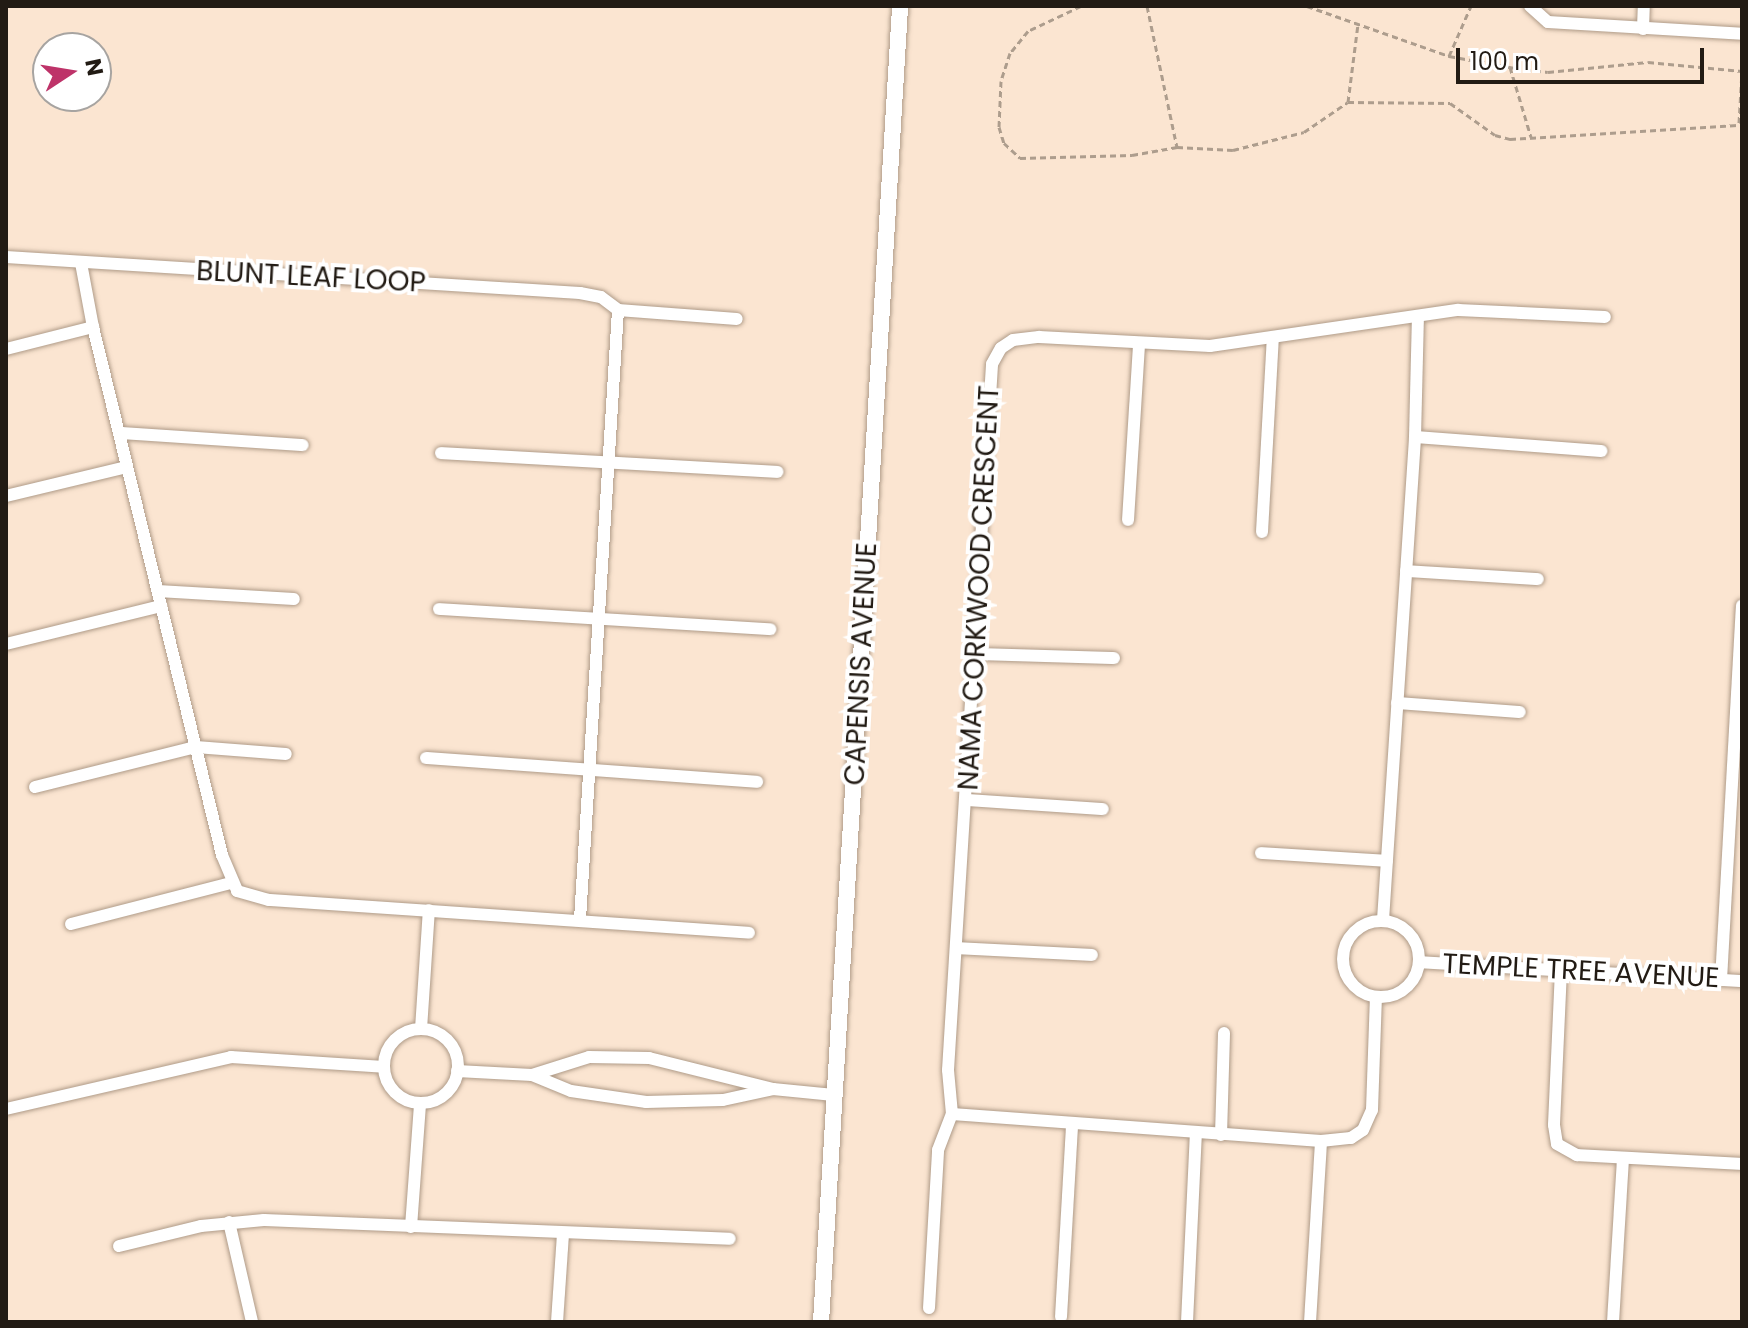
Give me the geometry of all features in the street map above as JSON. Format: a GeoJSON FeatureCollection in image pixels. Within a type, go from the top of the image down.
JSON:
{"type":"FeatureCollection","features":[{"type":"Feature","properties":{"kind":"street","name":"CAPENSIS AVENUE"},"geometry":{"type":"LineString","coordinates":[[821,1322],[900,6]]}},
{"type":"Feature","properties":{"kind":"street"},"geometry":{"type":"LineString","coordinates":[[1530,6],[1548,22],[1742,34]]}},
{"type":"Feature","properties":{"kind":"street"},"geometry":{"type":"LineString","coordinates":[[1643,29],[1644,6]]}},
{"type":"Feature","properties":{"kind":"street","name":"BLUNT LEAF LOOP"},"geometry":{"type":"LineString","coordinates":[[6,257],[580,293],[601,297],[618,310]]}},
{"type":"Feature","properties":{"kind":"street"},"geometry":{"type":"LineString","coordinates":[[81,263],[93,327],[231,883],[255,898],[749,933]]}},
{"type":"Feature","properties":{"kind":"street"},"geometry":{"type":"LineString","coordinates":[[580,919],[593,770],[618,310],[737,319]]}},
{"type":"Feature","properties":{"kind":"street","name":"NAMA CORKWOOD CRESCENT"},"geometry":{"type":"LineString","coordinates":[[952,1114],[948,1070],[996,355],[1022,338],[1195,347],[1458,310],[1605,317]]}},
{"type":"Feature","properties":{"kind":"street"},"geometry":{"type":"LineString","coordinates":[[1383,920],[1415,437],[1418,317]]}},
{"type":"Feature","properties":{"kind":"street"},"geometry":{"type":"LineString","coordinates":[[6,349],[93,327]]}},
{"type":"Feature","properties":{"kind":"street"},"geometry":{"type":"LineString","coordinates":[[1262,532],[1273,337]]}},
{"type":"Feature","properties":{"kind":"street"},"geometry":{"type":"LineString","coordinates":[[1128,520],[1139,344]]}},
{"type":"Feature","properties":{"kind":"street"},"geometry":{"type":"LineString","coordinates":[[120,433],[303,445]]}},
{"type":"Feature","properties":{"kind":"street"},"geometry":{"type":"LineString","coordinates":[[1415,437],[1601,451]]}},
{"type":"Feature","properties":{"kind":"street"},"geometry":{"type":"LineString","coordinates":[[441,453],[777,472]]}},
{"type":"Feature","properties":{"kind":"street"},"geometry":{"type":"LineString","coordinates":[[6,496],[127,467]]}},
{"type":"Feature","properties":{"kind":"street"},"geometry":{"type":"LineString","coordinates":[[1406,571],[1538,579]]}},
{"type":"Feature","properties":{"kind":"street"},"geometry":{"type":"LineString","coordinates":[[158,591],[294,599]]}},
{"type":"Feature","properties":{"kind":"street"},"geometry":{"type":"LineString","coordinates":[[6,644],[161,606]]}},
{"type":"Feature","properties":{"kind":"street"},"geometry":{"type":"LineString","coordinates":[[1721,980],[1736,820],[1742,606]]}},
{"type":"Feature","properties":{"kind":"street"},"geometry":{"type":"LineString","coordinates":[[439,609],[770,629]]}},
{"type":"Feature","properties":{"kind":"street"},"geometry":{"type":"LineString","coordinates":[[976,654],[1114,658]]}},
{"type":"Feature","properties":{"kind":"street"},"geometry":{"type":"LineString","coordinates":[[1397,703],[1520,712]]}},
{"type":"Feature","properties":{"kind":"street"},"geometry":{"type":"LineString","coordinates":[[35,787],[196,747],[286,754]]}},
{"type":"Feature","properties":{"kind":"street"},"geometry":{"type":"LineString","coordinates":[[426,758],[757,782]]}},
{"type":"Feature","properties":{"kind":"street"},"geometry":{"type":"LineString","coordinates":[[966,800],[1103,809]]}},
{"type":"Feature","properties":{"kind":"street"},"geometry":{"type":"LineString","coordinates":[[1261,853],[1387,861]]}},
{"type":"Feature","properties":{"kind":"street"},"geometry":{"type":"LineString","coordinates":[[71,924],[231,883]]}},
{"type":"Feature","properties":{"kind":"street"},"geometry":{"type":"LineString","coordinates":[[421,1029],[429,910]]}},
{"type":"Feature","properties":{"kind":"street"},"geometry":{"type":"LineString","coordinates":[[1383,920],[1413,938],[1419,962],[1410,984],[1400,992],[1376,997],[1364,993],[1346,974],[1344,949],[1358,928],[1383,920]]}},
{"type":"Feature","properties":{"kind":"street"},"geometry":{"type":"LineString","coordinates":[[956,948],[1092,955]]}},
{"type":"Feature","properties":{"kind":"street","name":"TEMPLE TREE AVENUE"},"geometry":{"type":"LineString","coordinates":[[1419,962],[1742,981]]}},
{"type":"Feature","properties":{"kind":"street"},"geometry":{"type":"LineString","coordinates":[[1561,970],[1555,1139],[1567,1152],[1623,1159],[1742,1164]]}},
{"type":"Feature","properties":{"kind":"street"},"geometry":{"type":"LineString","coordinates":[[929,1308],[938,1150],[952,1114],[1221,1135],[1321,1141],[1351,1138],[1368,1124],[1376,997]]}},
{"type":"Feature","properties":{"kind":"street"},"geometry":{"type":"LineString","coordinates":[[421,1029],[448,1042],[457,1071],[444,1094],[420,1103],[399,1096],[384,1067],[395,1040],[421,1029]]}},
{"type":"Feature","properties":{"kind":"street"},"geometry":{"type":"LineString","coordinates":[[1221,1135],[1224,1033]]}},
{"type":"Feature","properties":{"kind":"street"},"geometry":{"type":"LineString","coordinates":[[6,1109],[231,1057],[384,1067]]}},
{"type":"Feature","properties":{"kind":"street"},"geometry":{"type":"LineString","coordinates":[[532,1075],[589,1057],[649,1058],[773,1089],[834,1095]]}},
{"type":"Feature","properties":{"kind":"street"},"geometry":{"type":"LineString","coordinates":[[457,1071],[532,1075],[571,1091],[646,1102],[723,1100],[773,1089]]}},
{"type":"Feature","properties":{"kind":"street"},"geometry":{"type":"LineString","coordinates":[[411,1227],[420,1103]]}},
{"type":"Feature","properties":{"kind":"street"},"geometry":{"type":"LineString","coordinates":[[1061,1317],[1072,1125]]}},
{"type":"Feature","properties":{"kind":"street"},"geometry":{"type":"LineString","coordinates":[[1187,1322],[1196,1133]]}},
{"type":"Feature","properties":{"kind":"street"},"geometry":{"type":"LineString","coordinates":[[1310,1322],[1321,1141]]}},
{"type":"Feature","properties":{"kind":"street"},"geometry":{"type":"LineString","coordinates":[[1613,1322],[1623,1159]]}},
{"type":"Feature","properties":{"kind":"street"},"geometry":{"type":"LineString","coordinates":[[229,1222],[252,1322]]}},
{"type":"Feature","properties":{"kind":"street"},"geometry":{"type":"LineString","coordinates":[[119,1246],[229,1222],[730,1239]]}},
{"type":"Feature","properties":{"kind":"street"},"geometry":{"type":"LineString","coordinates":[[557,1322],[563,1235]]}},
{"type":"Feature","properties":{"kind":"path"},"geometry":{"type":"LineString","coordinates":[[1081,6],[1028,31],[1010,53],[1001,81],[999,127],[1004,143],[1020,158],[1132,155],[1177,147],[1233,150],[1304,132],[1348,102],[1450,103],[1495,135],[1531,138],[1740,125],[1742,71],[1648,62],[1548,72],[1510,67],[1449,56],[1307,6]]}},
{"type":"Feature","properties":{"kind":"path"},"geometry":{"type":"LineString","coordinates":[[1147,6],[1177,147]]}},
{"type":"Feature","properties":{"kind":"path"},"geometry":{"type":"LineString","coordinates":[[1449,56],[1471,6]]}},
{"type":"Feature","properties":{"kind":"path"},"geometry":{"type":"LineString","coordinates":[[1348,102],[1358,24]]}},
{"type":"Feature","properties":{"kind":"path"},"geometry":{"type":"LineString","coordinates":[[1510,67],[1531,138]]}}]}
